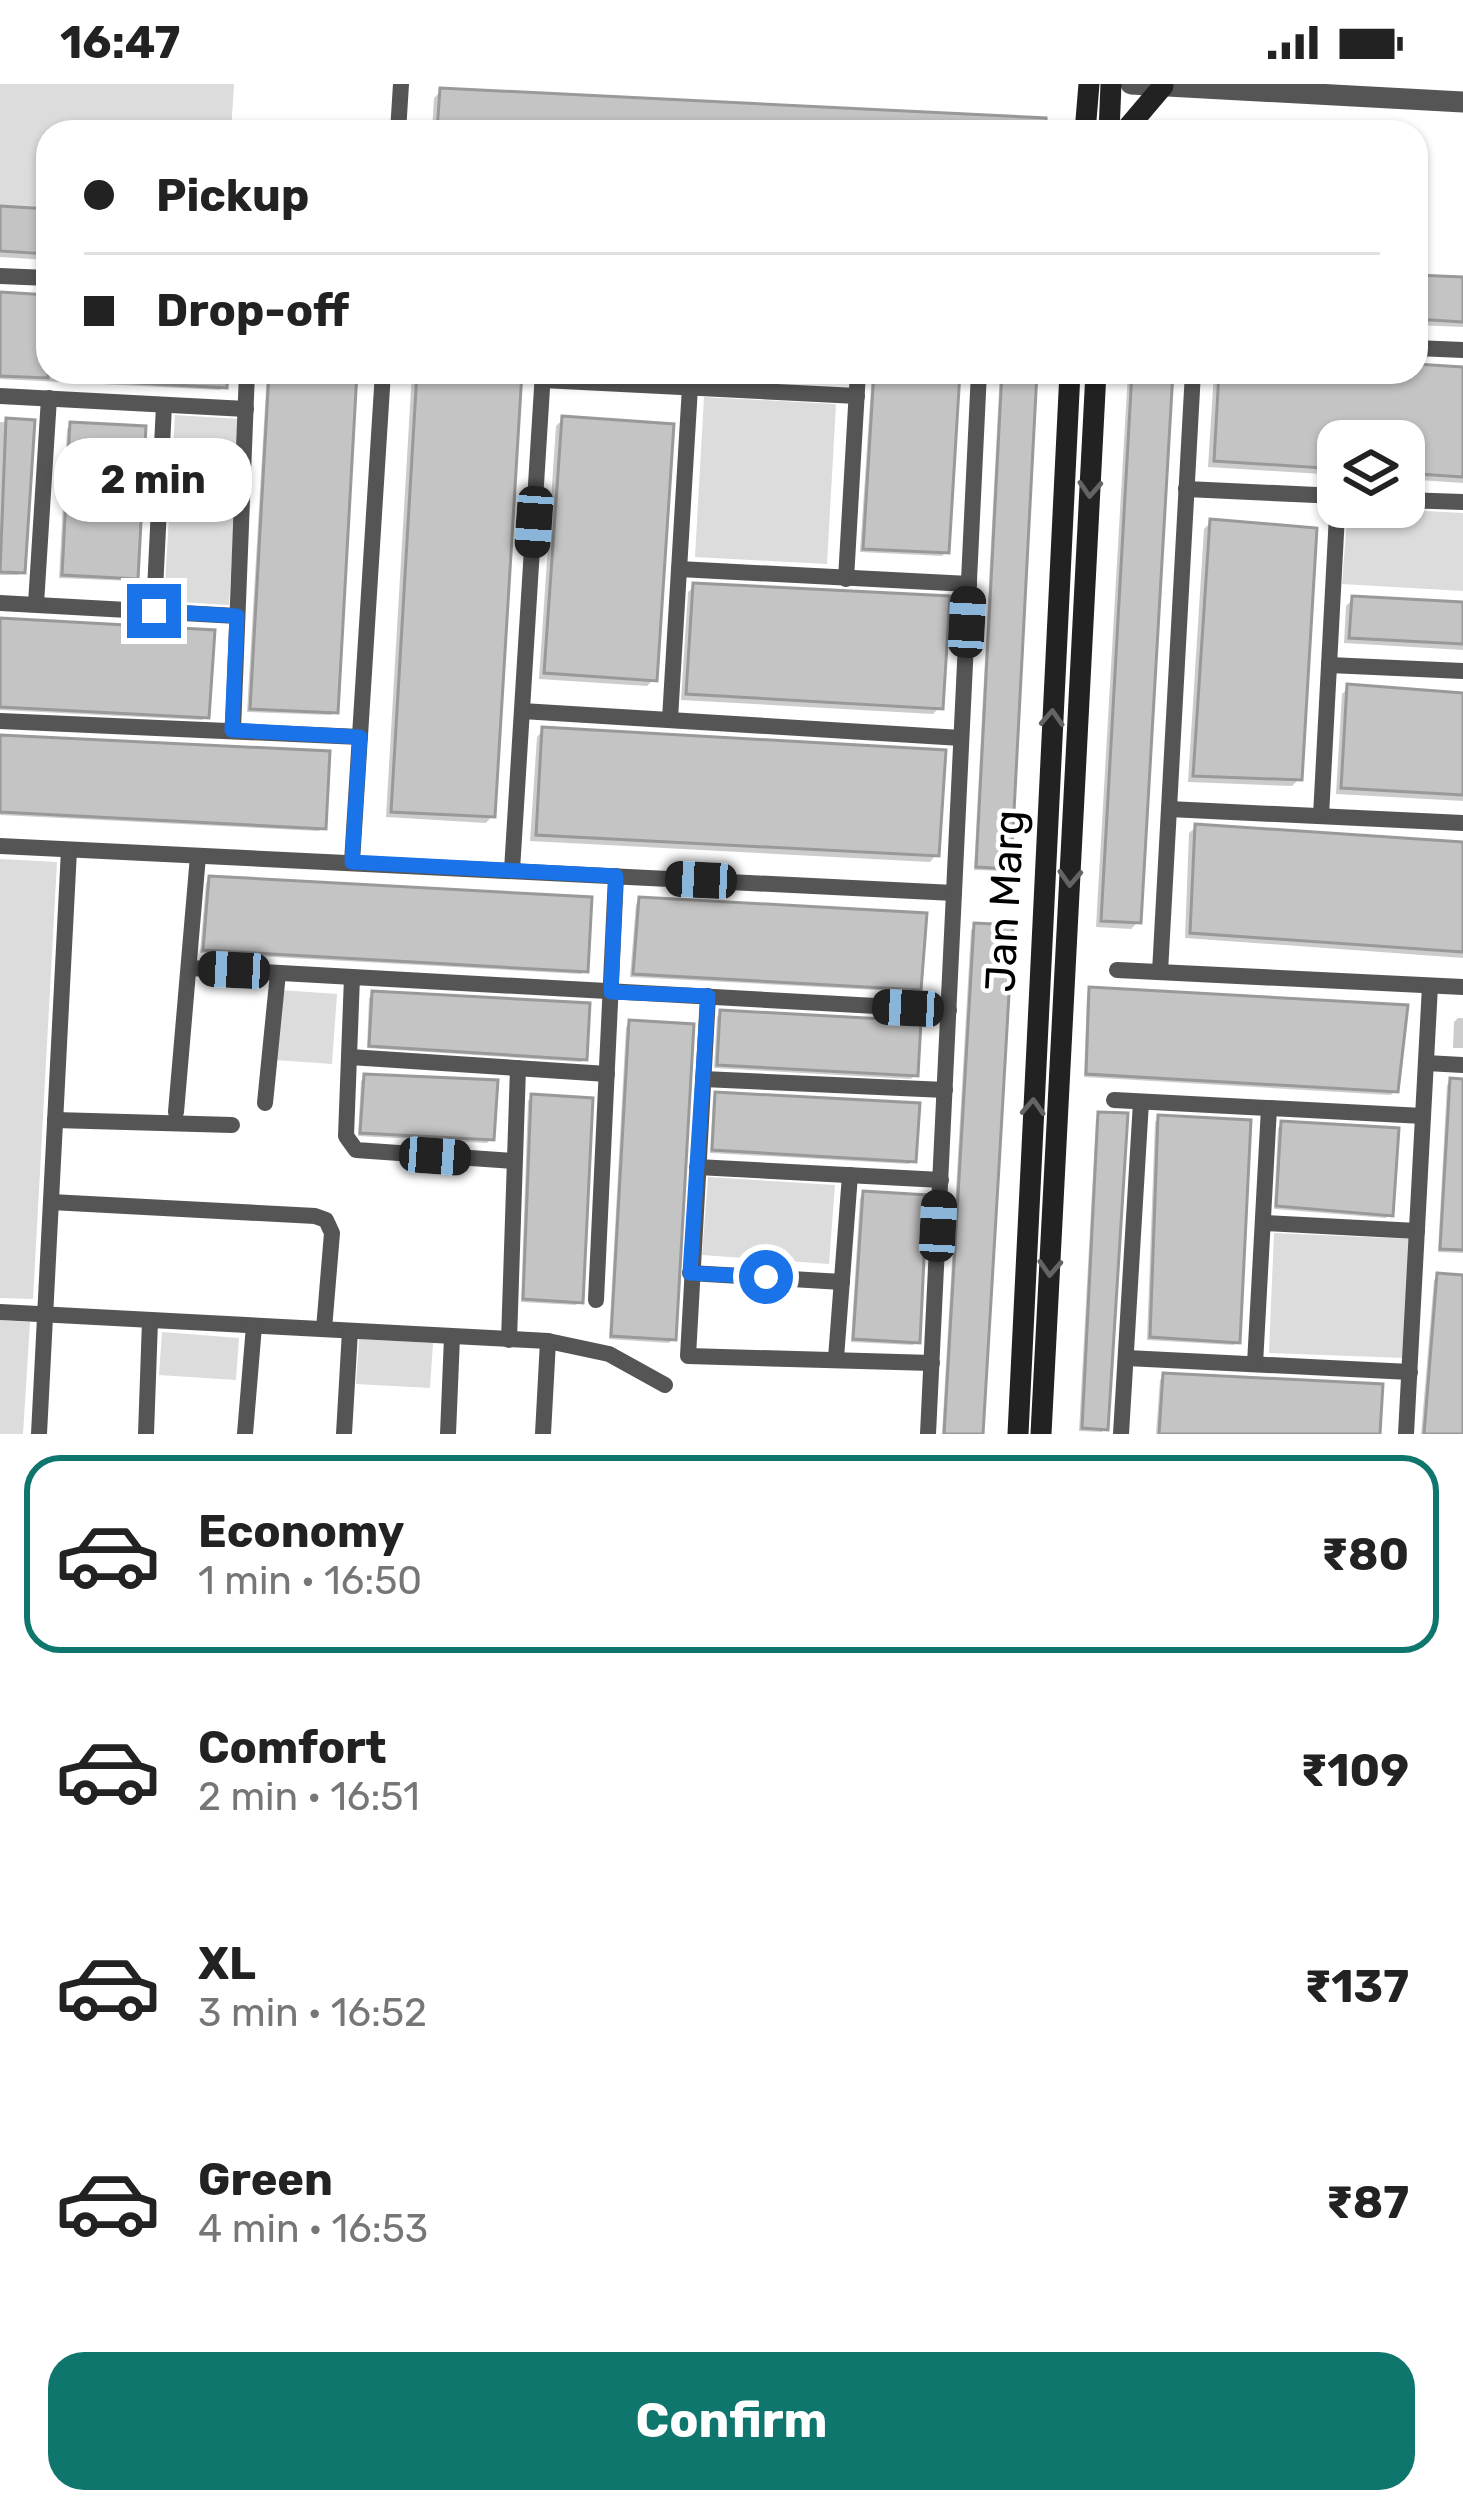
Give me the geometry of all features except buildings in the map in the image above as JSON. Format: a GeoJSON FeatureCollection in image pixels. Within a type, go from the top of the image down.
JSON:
{"type":"FeatureCollection","features":[{"type":"Feature","properties":{"kind":"main road"},"geometry":{"type":"LineString","coordinates":[[1086,120],[1089,84]]}},
{"type":"Feature","properties":{"kind":"main road"},"geometry":{"type":"LineString","coordinates":[[1110,120],[1111,84]]}},
{"type":"Feature","properties":{"kind":"main road"},"geometry":{"type":"LineString","coordinates":[[1134,120],[1163,86]]}},
{"type":"Feature","properties":{"kind":"main road","name":"Jan Marg"},"geometry":{"type":"LineString","coordinates":[[1018,1434],[1069,384]]}},
{"type":"Feature","properties":{"kind":"main road"},"geometry":{"type":"LineString","coordinates":[[1042,1434],[1095,384]]}},
{"type":"Feature","properties":{"kind":"street"},"geometry":{"type":"LineString","coordinates":[[399,120],[401,84]]}},
{"type":"Feature","properties":{"kind":"street"},"geometry":{"type":"LineString","coordinates":[[1131,84],[1463,102]]}},
{"type":"Feature","properties":{"kind":"street"},"geometry":{"type":"LineString","coordinates":[[0,276],[36,278]]}},
{"type":"Feature","properties":{"kind":"street"},"geometry":{"type":"LineString","coordinates":[[1428,349],[1463,350]]}},
{"type":"Feature","properties":{"kind":"street"},"geometry":{"type":"LineString","coordinates":[[232,730],[247,384]]}},
{"type":"Feature","properties":{"kind":"street"},"geometry":{"type":"LineString","coordinates":[[352,862],[382,384]]}},
{"type":"Feature","properties":{"kind":"street"},"geometry":{"type":"LineString","coordinates":[[512,870],[542,384]]}},
{"type":"Feature","properties":{"kind":"street"},"geometry":{"type":"LineString","coordinates":[[661,384],[857,396]]}},
{"type":"Feature","properties":{"kind":"street"},"geometry":{"type":"LineString","coordinates":[[846,579],[858,384]]}},
{"type":"Feature","properties":{"kind":"street"},"geometry":{"type":"LineString","coordinates":[[928,1434],[978,384]]}},
{"type":"Feature","properties":{"kind":"street"},"geometry":{"type":"LineString","coordinates":[[1160,972],[1191,384]]}},
{"type":"Feature","properties":{"kind":"street"},"geometry":{"type":"LineString","coordinates":[[670,719],[690,386]]}},
{"type":"Feature","properties":{"kind":"street"},"geometry":{"type":"LineString","coordinates":[[0,396],[246,409]]}},
{"type":"Feature","properties":{"kind":"street"},"geometry":{"type":"LineString","coordinates":[[36,604],[49,398]]}},
{"type":"Feature","properties":{"kind":"street"},"geometry":{"type":"LineString","coordinates":[[154,611],[164,405]]}},
{"type":"Feature","properties":{"kind":"street"},"geometry":{"type":"LineString","coordinates":[[1186,489],[1317,495]]}},
{"type":"Feature","properties":{"kind":"street"},"geometry":{"type":"LineString","coordinates":[[1425,501],[1463,502]]}},
{"type":"Feature","properties":{"kind":"street"},"geometry":{"type":"LineString","coordinates":[[1321,816],[1336,528]]}},
{"type":"Feature","properties":{"kind":"street"},"geometry":{"type":"LineString","coordinates":[[679,569],[969,584]]}},
{"type":"Feature","properties":{"kind":"street"},"geometry":{"type":"LineString","coordinates":[[0,603],[237,616]]}},
{"type":"Feature","properties":{"kind":"street"},"geometry":{"type":"LineString","coordinates":[[1329,664],[1463,671]]}},
{"type":"Feature","properties":{"kind":"street"},"geometry":{"type":"LineString","coordinates":[[522,710],[962,737]]}},
{"type":"Feature","properties":{"kind":"street"},"geometry":{"type":"LineString","coordinates":[[0,721],[360,737]]}},
{"type":"Feature","properties":{"kind":"street"},"geometry":{"type":"LineString","coordinates":[[1169,809],[1463,823]]}},
{"type":"Feature","properties":{"kind":"street"},"geometry":{"type":"LineString","coordinates":[[0,846],[954,893]]}},
{"type":"Feature","properties":{"kind":"street"},"geometry":{"type":"LineString","coordinates":[[39,1434],[69,850]]}},
{"type":"Feature","properties":{"kind":"street"},"geometry":{"type":"LineString","coordinates":[[176,1112],[198,856]]}},
{"type":"Feature","properties":{"kind":"street"},"geometry":{"type":"LineString","coordinates":[[596,1300],[616,876]]}},
{"type":"Feature","properties":{"kind":"street"},"geometry":{"type":"LineString","coordinates":[[190,968],[949,1010]]}},
{"type":"Feature","properties":{"kind":"street"},"geometry":{"type":"LineString","coordinates":[[1117,970],[1463,987]]}},
{"type":"Feature","properties":{"kind":"street"},"geometry":{"type":"LineString","coordinates":[[265,1103],[278,973]]}},
{"type":"Feature","properties":{"kind":"street"},"geometry":{"type":"LineString","coordinates":[[352,977],[346,1136],[356,1150],[514,1161]]}},
{"type":"Feature","properties":{"kind":"street"},"geometry":{"type":"LineString","coordinates":[[1406,1434],[1430,986]]}},
{"type":"Feature","properties":{"kind":"street"},"geometry":{"type":"LineString","coordinates":[[708,996],[688,1356],[932,1363]]}},
{"type":"Feature","properties":{"kind":"street"},"geometry":{"type":"LineString","coordinates":[[350,1057],[607,1074]]}},
{"type":"Feature","properties":{"kind":"street"},"geometry":{"type":"LineString","coordinates":[[1426,1063],[1463,1065]]}},
{"type":"Feature","properties":{"kind":"street"},"geometry":{"type":"LineString","coordinates":[[508,1340],[518,1068]]}},
{"type":"Feature","properties":{"kind":"street"},"geometry":{"type":"LineString","coordinates":[[703,1079],[945,1090]]}},
{"type":"Feature","properties":{"kind":"street"},"geometry":{"type":"LineString","coordinates":[[1114,1100],[1424,1115]]}},
{"type":"Feature","properties":{"kind":"street"},"geometry":{"type":"LineString","coordinates":[[1121,1434],[1141,1102]]}},
{"type":"Feature","properties":{"kind":"street"},"geometry":{"type":"LineString","coordinates":[[1255,1364],[1269,1108]]}},
{"type":"Feature","properties":{"kind":"street"},"geometry":{"type":"LineString","coordinates":[[55,1120],[232,1125]]}},
{"type":"Feature","properties":{"kind":"street"},"geometry":{"type":"LineString","coordinates":[[697,1167],[940,1180]]}},
{"type":"Feature","properties":{"kind":"street"},"geometry":{"type":"LineString","coordinates":[[836,1358],[850,1175]]}},
{"type":"Feature","properties":{"kind":"street"},"geometry":{"type":"LineString","coordinates":[[51,1202],[326,1220],[332,1233],[323,1329]]}},
{"type":"Feature","properties":{"kind":"street"},"geometry":{"type":"LineString","coordinates":[[1263,1223],[1417,1231]]}},
{"type":"Feature","properties":{"kind":"street"},"geometry":{"type":"LineString","coordinates":[[690,1273],[842,1282]]}},
{"type":"Feature","properties":{"kind":"street"},"geometry":{"type":"LineString","coordinates":[[0,1312],[548,1341],[609,1354],[664,1385]]}},
{"type":"Feature","properties":{"kind":"street"},"geometry":{"type":"LineString","coordinates":[[146,1434],[150,1321]]}},
{"type":"Feature","properties":{"kind":"street"},"geometry":{"type":"LineString","coordinates":[[245,1434],[254,1326]]}},
{"type":"Feature","properties":{"kind":"street"},"geometry":{"type":"LineString","coordinates":[[344,1434],[350,1330]]}},
{"type":"Feature","properties":{"kind":"street"},"geometry":{"type":"LineString","coordinates":[[448,1434],[452,1337]]}},
{"type":"Feature","properties":{"kind":"street"},"geometry":{"type":"LineString","coordinates":[[544,1434],[548,1341]]}},
{"type":"Feature","properties":{"kind":"street"},"geometry":{"type":"LineString","coordinates":[[1127,1358],[1409,1372]]}},
{"type":"Feature","properties":{"kind":"shaded area"},"geometry":{"type":"Polygon","coordinates":[[[0,84],[234,84],[232,120],[36,120],[36,218],[0,216],[0,84]]]}},
{"type":"Feature","properties":{"kind":"shaded area"},"geometry":{"type":"Polygon","coordinates":[[[704,397],[836,404],[827,564],[695,557],[704,397]]]}},
{"type":"Feature","properties":{"kind":"shaded area"},"geometry":{"type":"Polygon","coordinates":[[[175,415],[240,419],[229,605],[164,601],[175,415]]]}},
{"type":"Feature","properties":{"kind":"shaded area"},"geometry":{"type":"Polygon","coordinates":[[[1425,511],[1463,513],[1463,591],[1342,584],[1346,528],[1425,528],[1425,511]]]}},
{"type":"Feature","properties":{"kind":"shaded area"},"geometry":{"type":"Polygon","coordinates":[[[0,859],[57,862],[33,1299],[0,1298],[0,859]]]}},
{"type":"Feature","properties":{"kind":"shaded area"},"geometry":{"type":"Polygon","coordinates":[[[280,990],[337,994],[332,1064],[275,1060],[280,990]]]}},
{"type":"Feature","properties":{"kind":"shaded area"},"geometry":{"type":"Polygon","coordinates":[[[708,1177],[835,1185],[829,1264],[702,1255],[708,1177]]]}},
{"type":"Feature","properties":{"kind":"shaded area"},"geometry":{"type":"Polygon","coordinates":[[[1274,1233],[1410,1239],[1405,1358],[1269,1353],[1274,1233]]]}},
{"type":"Feature","properties":{"kind":"shaded area"},"geometry":{"type":"Polygon","coordinates":[[[0,1320],[30,1322],[23,1434],[0,1434],[0,1320]]]}},
{"type":"Feature","properties":{"kind":"shaded area"},"geometry":{"type":"Polygon","coordinates":[[[162,1332],[239,1338],[236,1380],[159,1375],[162,1332]]]}},
{"type":"Feature","properties":{"kind":"shaded area"},"geometry":{"type":"Polygon","coordinates":[[[359,1339],[433,1343],[430,1388],[356,1384],[359,1339]]]}},
{"type":"Feature","properties":{"kind":"route"},"geometry":{"type":"LineString","coordinates":[[154,611],[237,616],[232,730],[360,737],[352,862],[616,876],[611,992],[708,996],[690,1273],[766,1277]]}}]}
